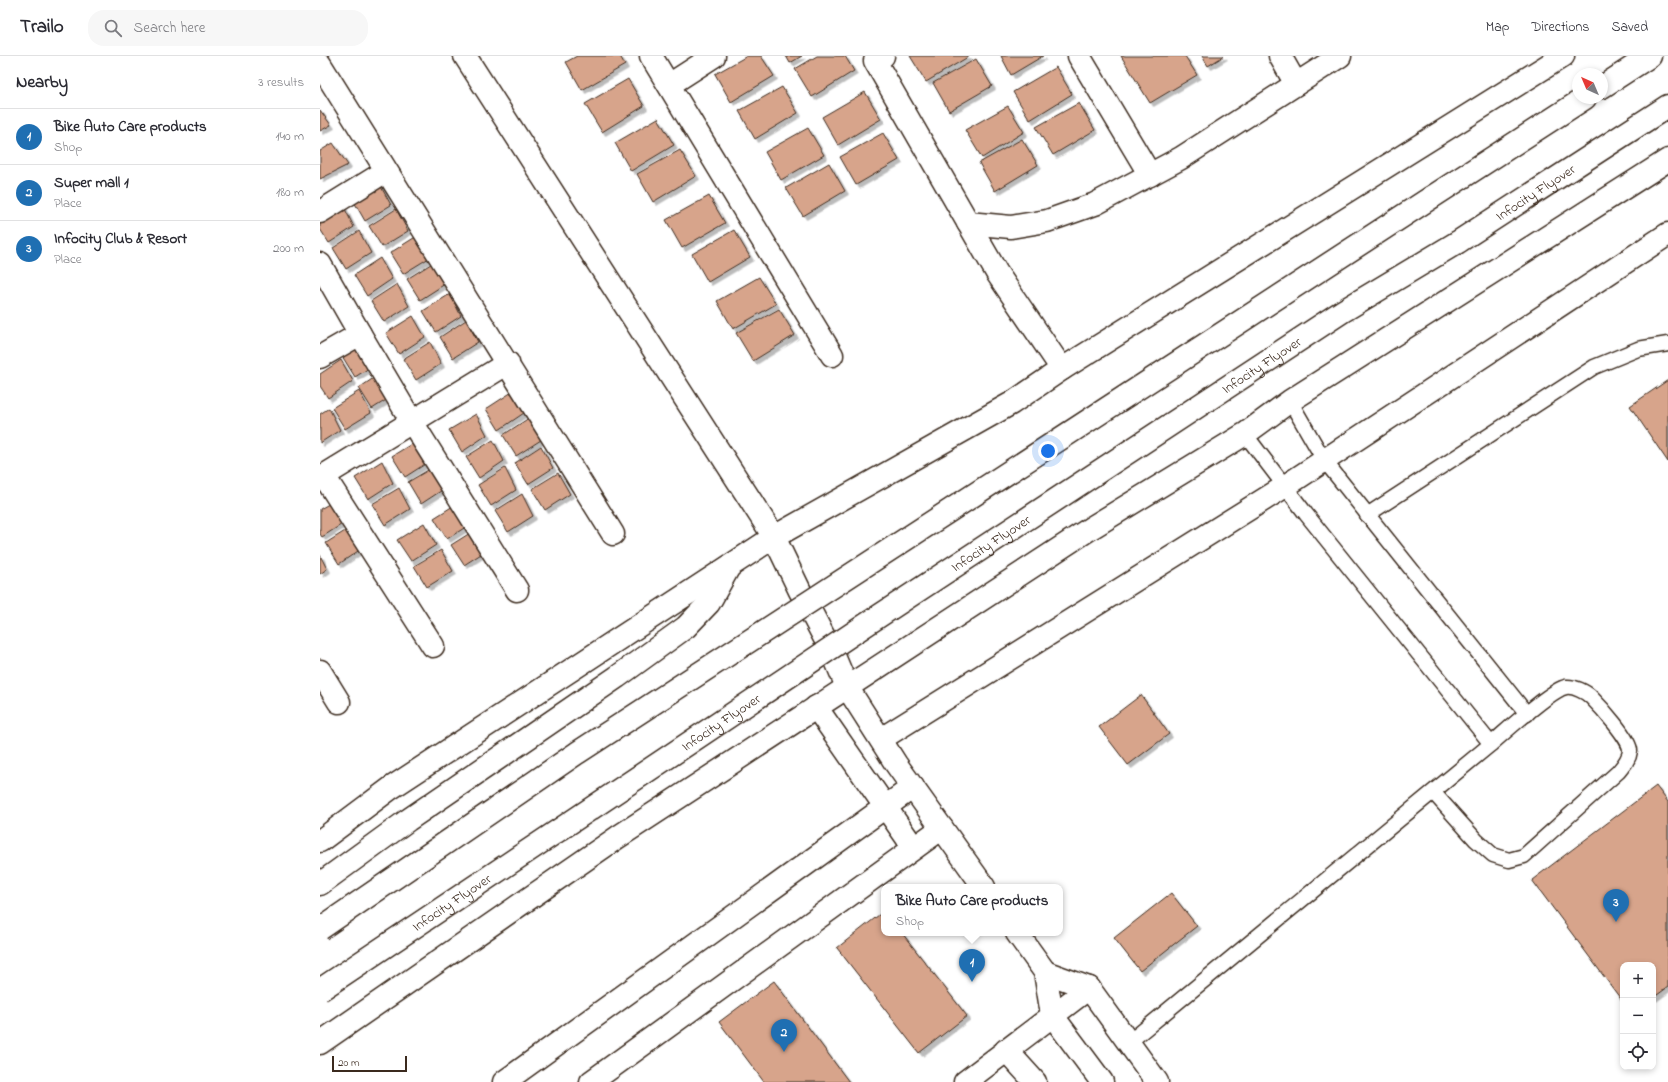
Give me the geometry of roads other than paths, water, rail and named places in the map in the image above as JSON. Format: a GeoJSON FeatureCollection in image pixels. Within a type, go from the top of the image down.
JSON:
{"type":"FeatureCollection","features":[{"type":"Feature","properties":{"kind":"main road"},"geometry":{"type":"LineString","coordinates":[[320,59],[325,56]]}},
{"type":"Feature","properties":{"kind":"main road"},"geometry":{"type":"LineString","coordinates":[[465,56],[774,537],[848,687],[913,788],[982,884]]}},
{"type":"Feature","properties":{"kind":"main road"},"geometry":{"type":"LineString","coordinates":[[651,56],[832,355]]}},
{"type":"Feature","properties":{"kind":"main road"},"geometry":{"type":"LineString","coordinates":[[668,85],[714,56]]}},
{"type":"Feature","properties":{"kind":"main road"},"geometry":{"type":"LineString","coordinates":[[1079,56],[1150,175]]}},
{"type":"Feature","properties":{"kind":"main road"},"geometry":{"type":"LineString","coordinates":[[1280,56],[1296,84]]}},
{"type":"Feature","properties":{"kind":"main road"},"geometry":{"type":"LineString","coordinates":[[968,223],[1010,227],[1047,221],[1095,204],[1181,158],[1340,56]]}},
{"type":"Feature","properties":{"kind":"main road"},"geometry":{"type":"LineString","coordinates":[[320,841],[391,788],[774,537],[1012,403],[1062,369],[1563,56]]}},
{"type":"Feature","properties":{"kind":"main road"},"geometry":{"type":"LineString","coordinates":[[1608,83],[1650,56]]}},
{"type":"Feature","properties":{"kind":"main road"},"geometry":{"type":"LineString","coordinates":[[877,58],[997,273],[1062,369]]}},
{"type":"Feature","properties":{"kind":"main road"},"geometry":{"type":"LineString","coordinates":[[320,64],[386,172],[508,363],[614,534]]}},
{"type":"Feature","properties":{"kind":"main road"},"geometry":{"type":"LineString","coordinates":[[320,929],[577,753],[1576,104]]}},
{"type":"Feature","properties":{"kind":"main road","name":"Infocity Flyover"},"geometry":{"type":"LineString","coordinates":[[320,990],[883,613],[1343,311],[1458,242],[1668,106]]}},
{"type":"Feature","properties":{"kind":"main road"},"geometry":{"type":"LineString","coordinates":[[320,1043],[618,837],[816,707],[1091,528],[1245,434],[1290,401],[1668,160]]}},
{"type":"Feature","properties":{"kind":"main road"},"geometry":{"type":"LineString","coordinates":[[320,212],[386,172]]}},
{"type":"Feature","properties":{"kind":"main road"},"geometry":{"type":"LineString","coordinates":[[881,739],[1284,487],[1668,234]]}},
{"type":"Feature","properties":{"kind":"main road"},"geometry":{"type":"LineString","coordinates":[[320,264],[412,422],[517,590]]}},
{"type":"Feature","properties":{"kind":"main road"},"geometry":{"type":"LineString","coordinates":[[320,357],[360,334]]}},
{"type":"Feature","properties":{"kind":"main road"},"geometry":{"type":"LineString","coordinates":[[433,646],[322,477],[508,363]]}},
{"type":"Feature","properties":{"kind":"main road"},"geometry":{"type":"LineString","coordinates":[[320,884],[408,820],[617,677],[686,627],[709,603],[729,567]]}},
{"type":"Feature","properties":{"kind":"main road"},"geometry":{"type":"LineString","coordinates":[[320,671],[339,702]]}},
{"type":"Feature","properties":{"kind":"main road"},"geometry":{"type":"LineString","coordinates":[[816,707],[914,848]]}},
{"type":"Feature","properties":{"kind":"main road"},"geometry":{"type":"LineString","coordinates":[[504,1082],[913,788]]}},
{"type":"Feature","properties":{"kind":"main road"},"geometry":{"type":"LineString","coordinates":[[591,1082],[942,828]]}},
{"type":"Feature","properties":{"kind":"main road"},"geometry":{"type":"LineString","coordinates":[[1019,936],[1045,972],[1052,1015],[1102,1082]]}},
{"type":"Feature","properties":{"kind":"main road"},"geometry":{"type":"LineString","coordinates":[[1045,972],[1089,988],[1157,1082]]}},
{"type":"Feature","properties":{"kind":"main road"},"geometry":{"type":"LineString","coordinates":[[964,1082],[1089,988]]}},
{"type":"Feature","properties":{"kind":"main road"},"geometry":{"type":"LineString","coordinates":[[1006,1050],[1035,1082]]}},
{"type":"Feature","properties":{"kind":"lane"},"geometry":{"type":"LineString","coordinates":[[1367,515],[1594,367],[1638,349],[1668,344]]}},
{"type":"Feature","properties":{"kind":"lane"},"geometry":{"type":"LineString","coordinates":[[1290,401],[1324,460],[1527,714]]}},
{"type":"Feature","properties":{"kind":"lane"},"geometry":{"type":"LineString","coordinates":[[1245,434],[1284,487],[1491,744]]}},
{"type":"Feature","properties":{"kind":"lane"},"geometry":{"type":"LineString","coordinates":[[1128,1043],[1527,714],[1551,695],[1566,687],[1579,689],[1591,697],[1624,735],[1630,750],[1627,762],[1618,772],[1524,856],[1509,860],[1493,855],[1476,840],[1433,792]]}},
{"type":"Feature","properties":{"kind":"place","name":"Infocity Club & Resort"},"geometry":{"type":"Point","coordinates":[1616,922]}},
{"type":"Feature","properties":{"kind":"place","name":"Bike Auto Care products"},"geometry":{"type":"Point","coordinates":[972,982]}},
{"type":"Feature","properties":{"kind":"place","name":"Super mall 1"},"geometry":{"type":"Point","coordinates":[784,1052]}}]}
